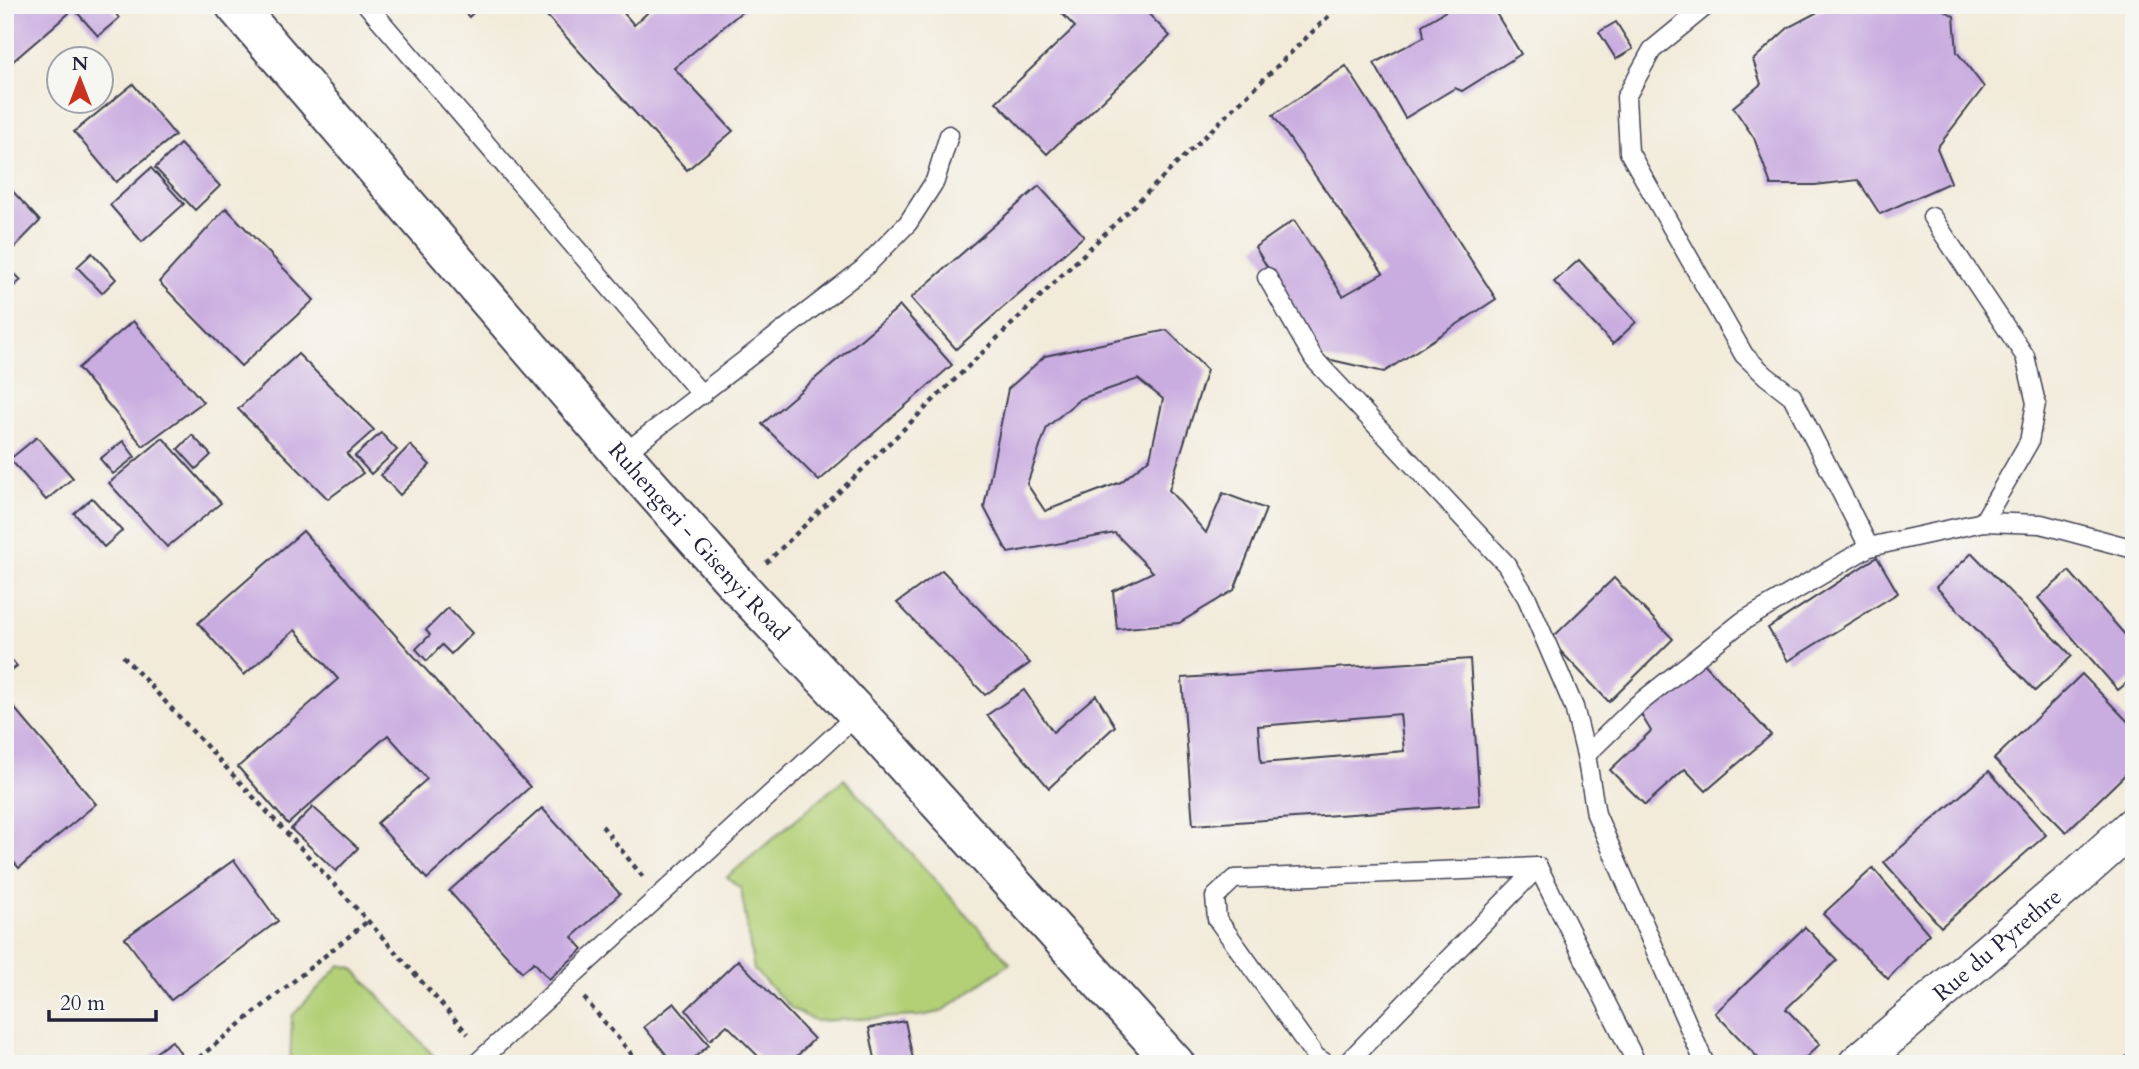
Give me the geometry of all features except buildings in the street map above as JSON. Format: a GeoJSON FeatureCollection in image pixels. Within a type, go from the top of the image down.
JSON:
{"type":"FeatureCollection","features":[{"type":"Feature","properties":{"kind":"highway","name":"Ruhengeri - Gisenyi Road"},"geometry":{"type":"LineString","coordinates":[[234,5],[740,588],[858,713],[1175,1064]]}},
{"type":"Feature","properties":{"kind":"street","name":"Rue du Pyrethre"},"geometry":{"type":"LineString","coordinates":[[1857,1064],[2134,825]]}},
{"type":"Feature","properties":{"kind":"lane"},"geometry":{"type":"LineString","coordinates":[[367,5],[702,394]]}},
{"type":"Feature","properties":{"kind":"lane"},"geometry":{"type":"LineString","coordinates":[[1707,5],[1652,50],[1626,97],[1629,152],[1744,355],[1792,396],[1869,547]]}},
{"type":"Feature","properties":{"kind":"lane"},"geometry":{"type":"LineString","coordinates":[[622,455],[863,269],[908,223],[935,181],[949,135]]}},
{"type":"Feature","properties":{"kind":"lane"},"geometry":{"type":"LineString","coordinates":[[1932,217],[2025,356],[2036,403],[2029,442],[1983,522]]}},
{"type":"Feature","properties":{"kind":"lane"},"geometry":{"type":"LineString","coordinates":[[1267,277],[1314,359],[1506,564],[1527,598],[1574,706],[1596,814],[1705,1064]]}},
{"type":"Feature","properties":{"kind":"lane"},"geometry":{"type":"LineString","coordinates":[[1586,755],[1637,705],[1743,621],[1869,547],[1983,522],[2041,524],[2134,549]]}},
{"type":"Feature","properties":{"kind":"lane"},"geometry":{"type":"LineString","coordinates":[[479,1062],[858,713]]}},
{"type":"Feature","properties":{"kind":"lane"},"geometry":{"type":"LineString","coordinates":[[1327,1064],[1316,1057],[1217,919],[1215,897],[1234,879],[1538,867]]}},
{"type":"Feature","properties":{"kind":"lane"},"geometry":{"type":"LineString","coordinates":[[1346,1064],[1538,867]]}},
{"type":"Feature","properties":{"kind":"lane"},"geometry":{"type":"LineString","coordinates":[[1538,867],[1637,1064]]}},
{"type":"Feature","properties":{"kind":"path"},"geometry":{"type":"LineString","coordinates":[[740,588],[1340,5]]}},
{"type":"Feature","properties":{"kind":"path"},"geometry":{"type":"LineString","coordinates":[[123,656],[368,921],[479,1062]]}},
{"type":"Feature","properties":{"kind":"path"},"geometry":{"type":"LineString","coordinates":[[602,826],[659,896]]}},
{"type":"Feature","properties":{"kind":"path"},"geometry":{"type":"LineString","coordinates":[[191,1064],[368,921]]}},
{"type":"Feature","properties":{"kind":"path"},"geometry":{"type":"LineString","coordinates":[[583,998],[640,1064]]}},
{"type":"Feature","properties":{"kind":"green space"},"geometry":{"type":"Polygon","coordinates":[[[844,779],[1010,963],[941,1012],[920,1016],[816,1021],[792,1009],[754,970],[741,889],[727,877],[844,779]]]}},
{"type":"Feature","properties":{"kind":"green space"},"geometry":{"type":"Polygon","coordinates":[[[340,965],[353,968],[441,1064],[290,1064],[292,1016],[340,965]]]}}]}
